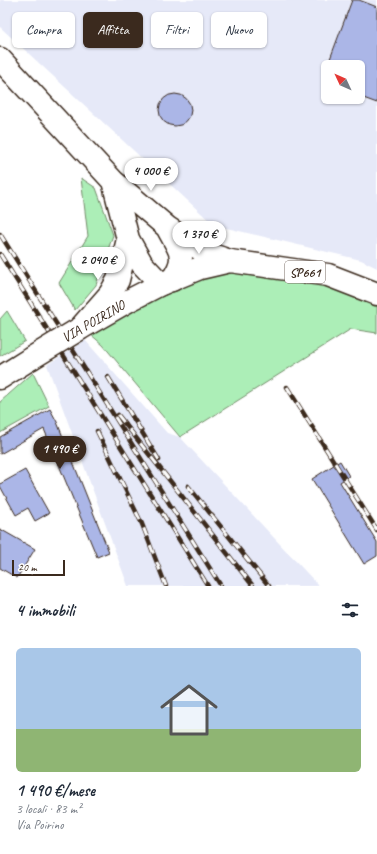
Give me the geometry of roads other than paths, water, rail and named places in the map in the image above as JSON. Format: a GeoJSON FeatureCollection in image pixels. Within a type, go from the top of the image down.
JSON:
{"type":"FeatureCollection","features":[{"type":"Feature","properties":{"kind":"street"},"geometry":{"type":"LineString","coordinates":[[0,59],[113,181],[168,228],[206,253],[230,261]]}},
{"type":"Feature","properties":{"kind":"street"},"geometry":{"type":"LineString","coordinates":[[113,181],[128,239],[142,264],[166,282],[181,267],[182,256],[168,228]]}},
{"type":"Feature","properties":{"kind":"street"},"geometry":{"type":"LineString","coordinates":[[81,328],[110,294],[118,280],[128,239]]}},
{"type":"Feature","properties":{"kind":"street","name":"VIA POIRINO"},"geometry":{"type":"LineString","coordinates":[[0,378],[128,301],[166,282],[200,268],[230,261],[328,275],[377,294]]}},
{"type":"Feature","properties":{"kind":"railway"},"geometry":{"type":"LineString","coordinates":[[0,234],[221,586]]}},
{"type":"Feature","properties":{"kind":"railway"},"geometry":{"type":"LineString","coordinates":[[0,254],[208,586]]}},
{"type":"Feature","properties":{"kind":"railway"},"geometry":{"type":"LineString","coordinates":[[108,377],[159,460]]}},
{"type":"Feature","properties":{"kind":"railway"},"geometry":{"type":"LineString","coordinates":[[287,387],[377,530]]}},
{"type":"Feature","properties":{"kind":"railway"},"geometry":{"type":"LineString","coordinates":[[118,415],[253,586]]}},
{"type":"Feature","properties":{"kind":"railway"},"geometry":{"type":"LineString","coordinates":[[97,431],[142,524],[166,586]]}},
{"type":"Feature","properties":{"kind":"railway"},"geometry":{"type":"LineString","coordinates":[[188,486],[269,586]]}}]}
